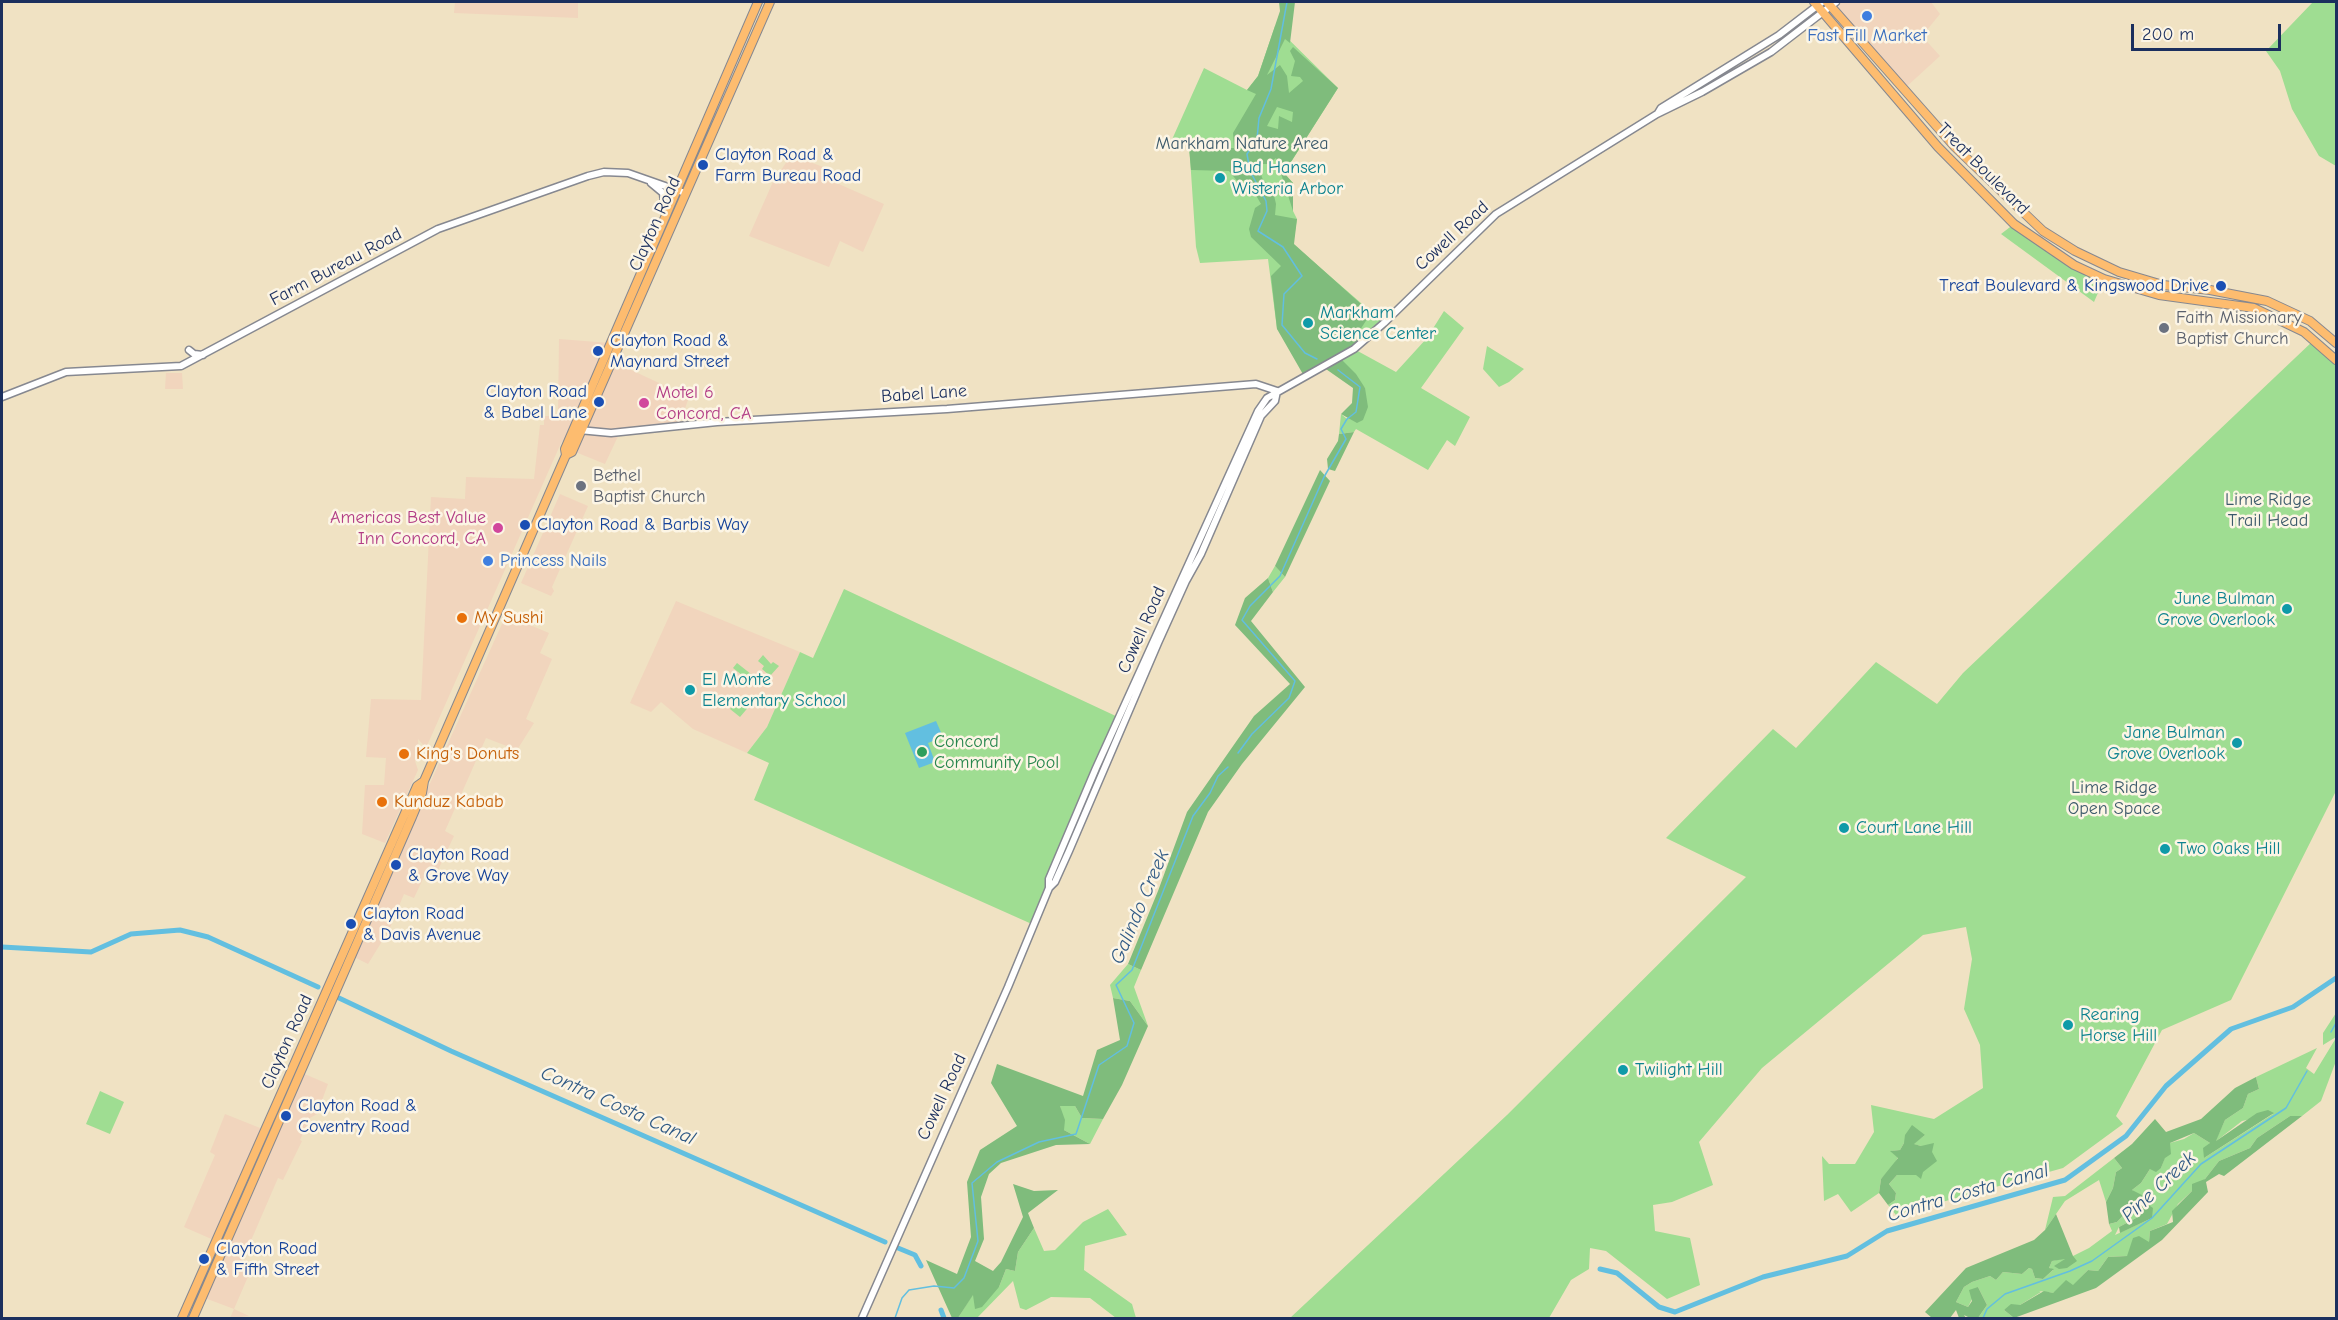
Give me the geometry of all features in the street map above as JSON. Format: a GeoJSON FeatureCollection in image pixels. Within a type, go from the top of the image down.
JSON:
{"type":"FeatureCollection","features":[{"type":"Feature","properties":{"kind":"main road","name":"Clayton Road"},"geometry":{"type":"LineString","coordinates":[[577,430],[675,188],[758,2]]}},
{"type":"Feature","properties":{"kind":"main road","name":"Clayton Road"},"geometry":{"type":"LineString","coordinates":[[193,1318],[412,817],[422,793],[423,781],[566,455],[565,449],[577,430],[770,2]]}},
{"type":"Feature","properties":{"kind":"main road","name":"Treat Boulevard"},"geometry":{"type":"LineString","coordinates":[[1831,3],[1955,147],[2043,231],[2075,251],[2119,272],[2163,285],[2210,290],[2267,301],[2310,321],[2337,343]]}},
{"type":"Feature","properties":{"kind":"main road","name":"Treat Boulevard"},"geometry":{"type":"LineString","coordinates":[[1819,5],[1938,147],[2014,224],[2084,270],[2104,279],[2169,296],[2251,307],[2304,332],[2337,360]]}},
{"type":"Feature","properties":{"kind":"main road"},"geometry":{"type":"LineString","coordinates":[[2169,296],[2180,293],[2201,295],[2210,290],[2212,294],[2238,299],[2251,307]]}},
{"type":"Feature","properties":{"kind":"main road","name":"Clayton Road"},"geometry":{"type":"LineString","coordinates":[[182,1318],[377,873],[417,786],[423,781]]}},
{"type":"Feature","properties":{"kind":"street","name":"Cowell Road"},"geometry":{"type":"LineString","coordinates":[[862,1318],[941,1134],[990,1030],[1049,888],[1055,882],[1069,851],[1158,643],[1201,554],[1261,416],[1275,400],[1276,391],[1330,363],[1361,343],[1496,214],[1657,114],[1661,108],[1779,35],[1819,5],[1831,3]]}},
{"type":"Feature","properties":{"kind":"street","name":"Farm Bureau Road"},"geometry":{"type":"LineString","coordinates":[[2,397],[66,372],[182,366],[438,230],[603,172],[622,172],[685,193]]}},
{"type":"Feature","properties":{"kind":"street"},"geometry":{"type":"LineString","coordinates":[[640,177],[663,193],[665,213]]}},
{"type":"Feature","properties":{"kind":"street"},"geometry":{"type":"LineString","coordinates":[[189,350],[197,355],[206,354]]}},
{"type":"Feature","properties":{"kind":"street","name":"Babel Lane"},"geometry":{"type":"LineString","coordinates":[[577,430],[611,433],[717,422],[947,409],[1256,384],[1276,391]]}},
{"type":"Feature","properties":{"kind":"shaded area"},"geometry":{"type":"Polygon","coordinates":[[[455,2],[578,2],[578,18],[454,13],[455,2]]]}},
{"type":"Feature","properties":{"kind":"shaded area"},"geometry":{"type":"Polygon","coordinates":[[[1836,2],[1931,2],[1940,14],[1922,36],[1940,56],[1904,89],[1831,6],[1836,2]]]}},
{"type":"Feature","properties":{"kind":"shaded area"},"geometry":{"type":"Polygon","coordinates":[[[791,155],[826,168],[823,177],[884,204],[863,252],[840,241],[829,267],[749,236],[772,184],[791,155]]]}},
{"type":"Feature","properties":{"kind":"shaded area"},"geometry":{"type":"Polygon","coordinates":[[[559,339],[610,343],[574,428],[561,443],[426,748],[418,739],[419,758],[415,761],[418,770],[385,843],[362,834],[365,785],[384,785],[386,758],[366,757],[371,699],[421,700],[431,497],[465,499],[466,477],[534,479],[540,425],[544,425],[544,416],[558,416],[559,339]]]}},
{"type":"Feature","properties":{"kind":"shaded area"},"geometry":{"type":"Polygon","coordinates":[[[612,361],[689,397],[679,426],[620,432],[605,464],[573,451],[612,361]]]}},
{"type":"Feature","properties":{"kind":"shaded area"},"geometry":{"type":"Polygon","coordinates":[[[166,373],[182,373],[183,389],[165,389],[166,373]]]}},
{"type":"Feature","properties":{"kind":"shaded area"},"geometry":{"type":"Polygon","coordinates":[[[560,494],[588,506],[552,587],[554,591],[551,596],[521,583],[560,494]]]}},
{"type":"Feature","properties":{"kind":"shaded area"},"geometry":{"type":"Polygon","coordinates":[[[676,601],[800,652],[767,727],[747,753],[693,729],[661,702],[651,712],[630,703],[676,601]]]}},
{"type":"Feature","properties":{"kind":"shaded area"},"geometry":{"type":"Polygon","coordinates":[[[506,615],[549,633],[540,653],[552,659],[526,719],[534,723],[517,750],[486,738],[445,831],[454,836],[438,870],[429,866],[414,898],[404,894],[389,930],[368,964],[352,956],[506,615]]]}},
{"type":"Feature","properties":{"kind":"shaded area"},"geometry":{"type":"Polygon","coordinates":[[[300,1072],[328,1084],[317,1114],[310,1118],[300,1140],[302,1141],[283,1180],[278,1178],[240,1266],[250,1272],[234,1309],[202,1297],[300,1072]]]}},
{"type":"Feature","properties":{"kind":"shaded area"},"geometry":{"type":"Polygon","coordinates":[[[225,1114],[265,1130],[216,1241],[184,1227],[215,1155],[210,1152],[225,1114]]]}},
{"type":"Feature","properties":{"kind":"shaded area"},"geometry":{"type":"Polygon","coordinates":[[[234,1309],[249,1316],[230,1318],[234,1309]]]}},
{"type":"Feature","properties":{"kind":"green space","name":"Markham Nature Area"},"geometry":{"type":"Polygon","coordinates":[[[1279,2],[1295,2],[1290,43],[1285,39],[1267,75],[1280,65],[1287,76],[1289,93],[1303,81],[1300,77],[1291,76],[1295,61],[1290,51],[1293,47],[1338,88],[1284,173],[1293,183],[1293,211],[1276,158],[1268,164],[1262,164],[1259,169],[1263,180],[1272,187],[1276,204],[1275,215],[1297,219],[1294,244],[1371,313],[1360,330],[1354,349],[1340,358],[1356,374],[1365,388],[1368,407],[1363,420],[1357,423],[1341,414],[1352,403],[1353,388],[1323,367],[1304,376],[1277,329],[1271,276],[1281,266],[1251,237],[1249,229],[1255,208],[1261,204],[1247,180],[1238,182],[1229,171],[1191,170],[1189,148],[1234,148],[1233,133],[1256,94],[1247,90],[1258,76],[1280,11],[1279,2]],[[1277,107],[1267,126],[1278,129],[1279,116],[1292,122],[1293,112],[1277,107]]]}},
{"type":"Feature","properties":{"kind":"green space"},"geometry":{"type":"Polygon","coordinates":[[[2310,2],[2336,3],[2336,166],[2319,156],[2292,109],[2280,71],[2266,51],[2312,3],[2310,2]]]}},
{"type":"Feature","properties":{"kind":"green space","name":"Markham Nature Area"},"geometry":{"type":"Polygon","coordinates":[[[1275,26],[1338,88],[1284,173],[1293,183],[1293,211],[1297,219],[1293,244],[1384,323],[1354,349],[1396,372],[1427,338],[1444,311],[1464,328],[1421,388],[1470,417],[1455,446],[1447,440],[1428,470],[1356,429],[1354,432],[1339,434],[1341,414],[1347,419],[1365,388],[1277,329],[1268,259],[1200,263],[1196,247],[1189,143],[1170,144],[1204,68],[1247,90],[1258,76],[1275,26]]]}},
{"type":"Feature","properties":{"kind":"green space"},"geometry":{"type":"Polygon","coordinates":[[[2014,224],[2104,279],[2094,302],[2001,234],[2014,224]]]}},
{"type":"Feature","properties":{"kind":"green space","name":"Lime Ridge Open Space"},"geometry":{"type":"Polygon","coordinates":[[[2314,340],[2336,360],[2336,791],[2231,1000],[2162,1030],[2116,1116],[2123,1124],[2063,1168],[1896,1215],[1888,1205],[1895,1200],[1896,1193],[1889,1184],[1897,1175],[1916,1175],[1921,1146],[1913,1144],[1925,1135],[1904,1143],[1900,1150],[1891,1151],[1898,1157],[1893,1167],[1881,1179],[1879,1193],[1851,1212],[1838,1194],[1824,1201],[1822,1156],[1829,1164],[1855,1164],[1874,1132],[1871,1105],[1934,1119],[1983,1088],[1980,1045],[1964,1009],[1972,959],[1966,927],[1923,935],[1762,1068],[1699,1142],[1713,1185],[1672,1202],[1653,1205],[1655,1231],[1690,1238],[1700,1285],[1667,1299],[1606,1251],[1590,1248],[1589,1269],[1571,1280],[1549,1318],[1290,1318],[1507,1115],[1746,877],[1666,838],[1773,729],[1796,748],[1876,662],[1937,704],[1963,673],[2314,340]]]}},
{"type":"Feature","properties":{"kind":"green space"},"geometry":{"type":"Polygon","coordinates":[[[1487,346],[1524,369],[1499,387],[1483,369],[1487,346]]]}},
{"type":"Feature","properties":{"kind":"green space"},"geometry":{"type":"Polygon","coordinates":[[[1354,432],[1335,471],[1328,469],[1327,459],[1338,441],[1339,434],[1354,432]]]}},
{"type":"Feature","properties":{"kind":"green space"},"geometry":{"type":"Polygon","coordinates":[[[1320,470],[1330,481],[1285,577],[1275,566],[1320,470]]]}},
{"type":"Feature","properties":{"kind":"green space"},"geometry":{"type":"Polygon","coordinates":[[[1275,566],[1285,577],[1273,592],[1268,578],[1275,566]]]}},
{"type":"Feature","properties":{"kind":"green space"},"geometry":{"type":"Polygon","coordinates":[[[1268,578],[1273,592],[1251,621],[1305,687],[1242,764],[1208,812],[1141,970],[1128,964],[1187,812],[1254,716],[1290,684],[1235,625],[1245,598],[1268,578]]]}},
{"type":"Feature","properties":{"kind":"green space"},"geometry":{"type":"Polygon","coordinates":[[[844,589],[1120,718],[1096,768],[1034,925],[754,800],[769,763],[747,753],[767,727],[800,652],[813,658],[844,589]]]}},
{"type":"Feature","properties":{"kind":"green space"},"geometry":{"type":"Polygon","coordinates":[[[763,655],[771,664],[773,662],[779,666],[770,676],[762,669],[764,666],[758,661],[763,655]]]}},
{"type":"Feature","properties":{"kind":"green space"},"geometry":{"type":"Polygon","coordinates":[[[737,663],[756,678],[752,683],[733,668],[737,663]]]}},
{"type":"Feature","properties":{"kind":"green space"},"geometry":{"type":"Polygon","coordinates":[[[740,696],[751,704],[740,717],[730,709],[740,696]]]}},
{"type":"Feature","properties":{"kind":"green space"},"geometry":{"type":"Polygon","coordinates":[[[1128,964],[1141,970],[1134,987],[1148,1026],[1130,1001],[1113,998],[1110,985],[1128,964]]]}},
{"type":"Feature","properties":{"kind":"green space"},"geometry":{"type":"Polygon","coordinates":[[[1113,998],[1130,1001],[1148,1026],[1122,1085],[1103,1119],[1082,1118],[1075,1106],[1060,1106],[1065,1120],[1064,1130],[1090,1144],[1056,1145],[1001,1163],[989,1174],[981,1197],[984,1239],[975,1261],[993,1271],[1001,1262],[1023,1217],[1013,1184],[1034,1191],[1058,1190],[1028,1213],[1034,1228],[1018,1252],[1015,1271],[1006,1269],[999,1287],[982,1307],[975,1309],[973,1295],[958,1318],[952,1318],[926,1260],[957,1274],[971,1237],[967,1182],[980,1150],[1017,1126],[991,1083],[997,1064],[1083,1096],[1097,1050],[1120,1040],[1113,998]]]}},
{"type":"Feature","properties":{"kind":"green space"},"geometry":{"type":"Polygon","coordinates":[[[2336,1013],[2336,1037],[2323,1045],[2323,1033],[2336,1013]]]}},
{"type":"Feature","properties":{"kind":"green space"},"geometry":{"type":"Polygon","coordinates":[[[2336,1038],[2336,1061],[2321,1101],[2302,1116],[2290,1116],[2257,1138],[2250,1148],[2219,1161],[2205,1179],[2178,1204],[2167,1224],[2150,1231],[2149,1243],[2127,1256],[2108,1257],[2098,1271],[2088,1270],[2073,1286],[2053,1293],[2039,1291],[2041,1292],[2020,1305],[2004,1310],[2014,1318],[1978,1318],[1987,1305],[1978,1287],[1968,1307],[1956,1302],[1964,1287],[1990,1276],[1996,1280],[2003,1272],[2022,1274],[2029,1268],[2032,1269],[2035,1278],[2043,1279],[2053,1270],[2049,1268],[2052,1261],[2073,1256],[2089,1248],[2112,1231],[2109,1224],[2117,1222],[2131,1207],[2139,1210],[2138,1217],[2119,1227],[2115,1235],[2152,1218],[2147,1204],[2132,1190],[2141,1183],[2150,1169],[2161,1168],[2170,1143],[2194,1133],[2210,1143],[2204,1158],[2273,1114],[2242,1121],[2215,1142],[2225,1120],[2243,1108],[2248,1094],[2259,1089],[2256,1077],[2317,1048],[2306,1068],[2314,1074],[2336,1038]]]}},
{"type":"Feature","properties":{"kind":"green space"},"geometry":{"type":"Polygon","coordinates":[[[2256,1077],[2259,1089],[2248,1094],[2243,1108],[2225,1120],[2216,1141],[2257,1113],[2268,1110],[2274,1113],[2204,1158],[2203,1148],[2210,1143],[2194,1133],[2170,1143],[2171,1154],[2165,1158],[2161,1168],[2156,1172],[2150,1169],[2141,1183],[2132,1190],[2144,1196],[2147,1204],[2153,1208],[2152,1218],[2120,1233],[2119,1227],[2138,1217],[2139,1210],[2131,1207],[2117,1222],[2109,1224],[2106,1202],[2113,1188],[2116,1172],[2122,1168],[2114,1158],[2132,1144],[2155,1119],[2166,1132],[2201,1119],[2235,1088],[2256,1077]]]}},
{"type":"Feature","properties":{"kind":"green space"},"geometry":{"type":"Polygon","coordinates":[[[100,1091],[124,1102],[110,1134],[86,1124],[100,1091]]]}},
{"type":"Feature","properties":{"kind":"green space"},"geometry":{"type":"Polygon","coordinates":[[[1060,1106],[1075,1106],[1082,1118],[1103,1119],[1090,1144],[1064,1130],[1060,1106]]]}},
{"type":"Feature","properties":{"kind":"green space"},"geometry":{"type":"Polygon","coordinates":[[[2290,1116],[2302,1116],[2224,1176],[2219,1174],[2206,1182],[2208,1192],[2162,1240],[2096,1288],[2014,1318],[2004,1310],[2011,1304],[2020,1305],[2044,1291],[2053,1293],[2066,1280],[2073,1285],[2088,1270],[2098,1271],[2108,1257],[2127,1256],[2133,1238],[2139,1236],[2149,1242],[2150,1231],[2173,1222],[2172,1211],[2192,1191],[2192,1184],[2205,1179],[2219,1161],[2250,1148],[2257,1138],[2290,1116]]]}},
{"type":"Feature","properties":{"kind":"green space"},"geometry":{"type":"Polygon","coordinates":[[[1912,1125],[1925,1135],[1914,1144],[1921,1146],[1934,1143],[1932,1152],[1937,1161],[1923,1172],[1921,1179],[1916,1175],[1897,1175],[1889,1184],[1896,1193],[1895,1200],[1888,1205],[1879,1193],[1881,1179],[1898,1158],[1890,1151],[1900,1150],[1905,1135],[1912,1125]]]}},
{"type":"Feature","properties":{"kind":"green space"},"geometry":{"type":"Polygon","coordinates":[[[2114,1158],[2122,1168],[2116,1172],[2113,1188],[2106,1202],[2099,1180],[2065,1201],[2045,1230],[2053,1197],[2065,1196],[2114,1158]]]}},
{"type":"Feature","properties":{"kind":"green space"},"geometry":{"type":"Polygon","coordinates":[[[1108,1209],[1127,1235],[1085,1246],[1084,1270],[1132,1304],[1136,1318],[1116,1318],[1090,1298],[1051,1297],[1026,1310],[1020,1308],[1013,1281],[977,1318],[958,1318],[973,1294],[999,1287],[1006,1269],[1015,1271],[1018,1252],[1034,1228],[1044,1251],[1055,1250],[1083,1222],[1108,1209]]]}},
{"type":"Feature","properties":{"kind":"green space"},"geometry":{"type":"Polygon","coordinates":[[[2056,1214],[2077,1261],[2067,1268],[2059,1269],[2054,1266],[2065,1259],[2052,1261],[2049,1268],[2054,1269],[2043,1279],[2035,1278],[2032,1269],[2029,1268],[2022,1274],[2003,1272],[1996,1280],[1990,1276],[1972,1282],[1964,1287],[1956,1302],[1968,1307],[1972,1301],[1969,1290],[1978,1287],[1987,1305],[1978,1318],[1964,1315],[1966,1318],[1959,1318],[1956,1310],[1950,1318],[1932,1318],[1925,1312],[1966,1268],[2034,1240],[2045,1230],[2056,1214]]]}},
{"type":"Feature","properties":{"kind":"water","name":"Concord Community Pool"},"geometry":{"type":"Polygon","coordinates":[[[936,721],[943,737],[928,743],[935,762],[919,768],[905,733],[936,721]]]}},
{"type":"Feature","properties":{"kind":"waterway","name":"Galindo Creek"},"geometry":{"type":"LineString","coordinates":[[1287,2],[1271,89],[1259,118],[1257,139],[1247,154],[1250,171],[1266,201],[1267,211],[1258,231],[1283,247],[1302,276],[1284,294],[1282,325],[1305,353],[1317,359]]}},
{"type":"Feature","properties":{"kind":"waterway","name":"Galindo Creek"},"geometry":{"type":"LineString","coordinates":[[1238,753],[1252,734],[1289,698],[1295,681],[1242,620],[1250,606],[1280,576],[1324,477],[1346,439],[1341,429],[1347,419],[1356,412],[1360,387],[1338,370]]}},
{"type":"Feature","properties":{"kind":"waterway","name":"Galindo Creek"},"geometry":{"type":"LineString","coordinates":[[895,1318],[902,1298],[909,1290],[934,1286],[954,1288],[964,1278],[978,1241],[972,1183],[997,1162],[1039,1142],[1076,1134],[1099,1065],[1127,1046],[1134,1023],[1116,985],[1132,970],[1193,816],[1210,793],[1218,776],[1228,767]]}},
{"type":"Feature","properties":{"kind":"waterway","name":"Contra Costa Canal"},"geometry":{"type":"LineString","coordinates":[[2,947],[91,952],[131,934],[180,930],[208,937],[318,987]]}},
{"type":"Feature","properties":{"kind":"waterway","name":"Contra Costa Canal"},"geometry":{"type":"LineString","coordinates":[[1600,1269],[1617,1273],[1659,1307],[1675,1312],[1763,1277],[1847,1256],[1887,1231],[2065,1180],[2126,1136],[2166,1086],[2231,1029],[2293,1007],[2336,978]]}},
{"type":"Feature","properties":{"kind":"waterway","name":"Contra Costa Canal"},"geometry":{"type":"LineString","coordinates":[[339,998],[451,1051],[885,1242]]}},
{"type":"Feature","properties":{"kind":"waterway","name":"Pine Creek"},"geometry":{"type":"LineString","coordinates":[[2331,1032],[2336,1023]]}},
{"type":"Feature","properties":{"kind":"waterway","name":"Pine Creek"},"geometry":{"type":"LineString","coordinates":[[1983,1318],[1987,1309],[2005,1294],[2092,1261],[2152,1218],[2201,1164],[2286,1108],[2307,1071]]}},
{"type":"Feature","properties":{"kind":"waterway","name":"Contra Costa Canal"},"geometry":{"type":"LineString","coordinates":[[898,1248],[915,1255],[921,1266]]}},
{"type":"Feature","properties":{"kind":"waterway","name":"Contra Costa Canal"},"geometry":{"type":"LineString","coordinates":[[941,1310],[944,1318]]}},
{"type":"Feature","properties":{"kind":"place","name":"Fast Fill Market"},"geometry":{"type":"Point","coordinates":[1867,16]}},
{"type":"Feature","properties":{"kind":"place","name":"Clayton Road & Farm Bureau Road"},"geometry":{"type":"Point","coordinates":[703,165]}},
{"type":"Feature","properties":{"kind":"place","name":"Bud Hansen Wisteria Arbor"},"geometry":{"type":"Point","coordinates":[1220,178]}},
{"type":"Feature","properties":{"kind":"place","name":"Treat Boulevard & Kingswood Drive"},"geometry":{"type":"Point","coordinates":[2221,286]}},
{"type":"Feature","properties":{"kind":"place","name":"Markham Science Center"},"geometry":{"type":"Point","coordinates":[1308,323]}},
{"type":"Feature","properties":{"kind":"place","name":"Faith Missionary Baptist Church"},"geometry":{"type":"Point","coordinates":[2164,328]}},
{"type":"Feature","properties":{"kind":"place","name":"Clayton Road & Maynard Street"},"geometry":{"type":"Point","coordinates":[598,351]}},
{"type":"Feature","properties":{"kind":"place","name":"Clayton Road & Babel Lane"},"geometry":{"type":"Point","coordinates":[599,402]}},
{"type":"Feature","properties":{"kind":"place","name":"Motel 6 Concord, CA"},"geometry":{"type":"Point","coordinates":[644,403]}},
{"type":"Feature","properties":{"kind":"place","name":"Bethel Baptist Church"},"geometry":{"type":"Point","coordinates":[581,486]}},
{"type":"Feature","properties":{"kind":"place","name":"Clayton Road & Barbis Way"},"geometry":{"type":"Point","coordinates":[525,525]}},
{"type":"Feature","properties":{"kind":"place","name":"Americas Best Value Inn Concord, CA"},"geometry":{"type":"Point","coordinates":[498,528]}},
{"type":"Feature","properties":{"kind":"place","name":"Princess Nails"},"geometry":{"type":"Point","coordinates":[488,561]}},
{"type":"Feature","properties":{"kind":"place","name":"June Bulman Grove Overlook"},"geometry":{"type":"Point","coordinates":[2287,609]}},
{"type":"Feature","properties":{"kind":"place","name":"My Sushi"},"geometry":{"type":"Point","coordinates":[462,618]}},
{"type":"Feature","properties":{"kind":"place","name":"El Monte Elementary School"},"geometry":{"type":"Point","coordinates":[690,690]}},
{"type":"Feature","properties":{"kind":"place","name":"Jane Bulman Grove Overlook"},"geometry":{"type":"Point","coordinates":[2237,743]}},
{"type":"Feature","properties":{"kind":"place","name":"Concord Community Pool"},"geometry":{"type":"Point","coordinates":[922,752]}},
{"type":"Feature","properties":{"kind":"place","name":"King's Donuts"},"geometry":{"type":"Point","coordinates":[404,754]}},
{"type":"Feature","properties":{"kind":"place","name":"Kunduz Kabab"},"geometry":{"type":"Point","coordinates":[382,802]}},
{"type":"Feature","properties":{"kind":"place","name":"Court Lane Hill"},"geometry":{"type":"Point","coordinates":[1844,828]}},
{"type":"Feature","properties":{"kind":"place","name":"Two Oaks Hill"},"geometry":{"type":"Point","coordinates":[2165,849]}},
{"type":"Feature","properties":{"kind":"place","name":"Clayton Road & Grove Way"},"geometry":{"type":"Point","coordinates":[396,865]}},
{"type":"Feature","properties":{"kind":"place","name":"Clayton Road & Davis Avenue"},"geometry":{"type":"Point","coordinates":[351,924]}},
{"type":"Feature","properties":{"kind":"place","name":"Rearing Horse Hill"},"geometry":{"type":"Point","coordinates":[2068,1025]}},
{"type":"Feature","properties":{"kind":"place","name":"Twilight Hill"},"geometry":{"type":"Point","coordinates":[1623,1070]}},
{"type":"Feature","properties":{"kind":"place","name":"Clayton Road & Coventry Road"},"geometry":{"type":"Point","coordinates":[286,1116]}},
{"type":"Feature","properties":{"kind":"place","name":"Clayton Road & Fifth Street"},"geometry":{"type":"Point","coordinates":[204,1259]}},
{"type":"Feature","properties":{"kind":"park label","name":"Lime Ridge Trail Head"},"geometry":{"type":"Point","coordinates":[2268,510]}}]}
